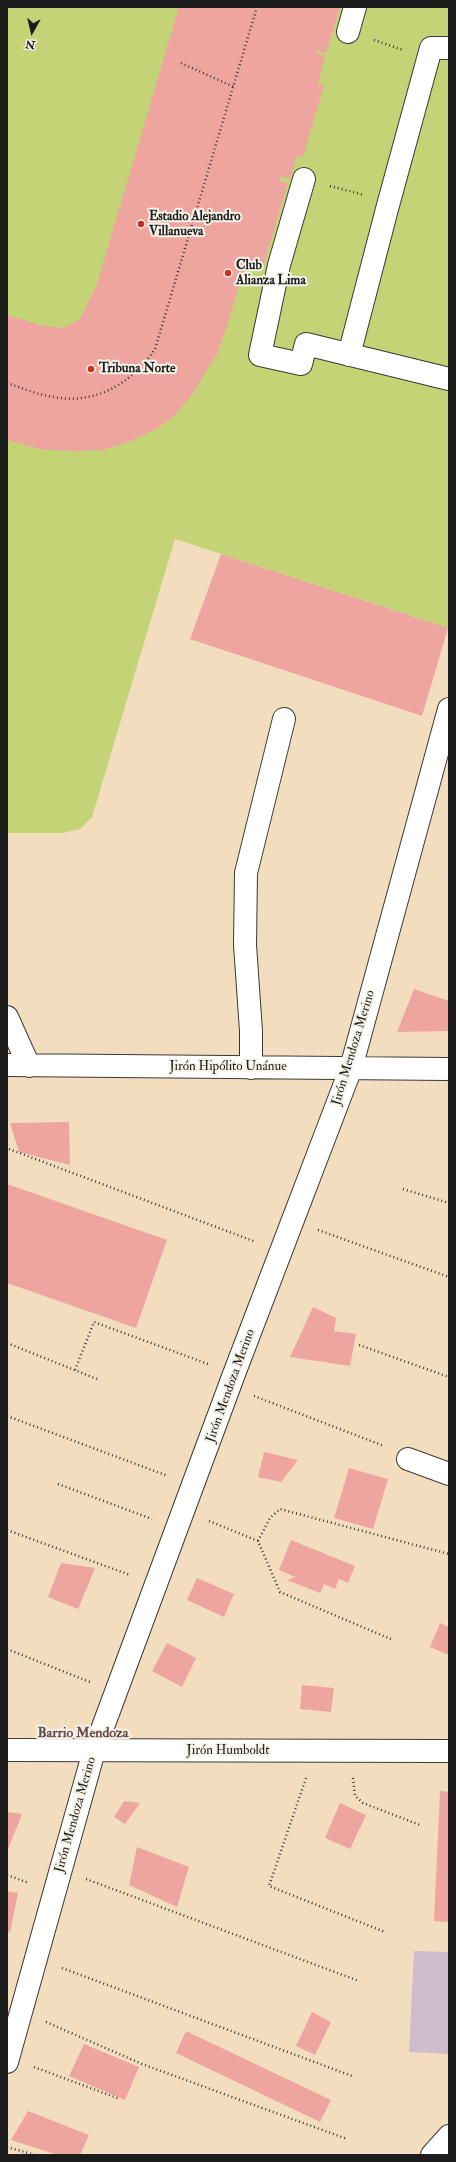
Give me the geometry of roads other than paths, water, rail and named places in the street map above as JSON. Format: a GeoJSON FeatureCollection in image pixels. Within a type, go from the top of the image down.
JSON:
{"type":"FeatureCollection","features":[{"type":"Feature","properties":{"kind":"street"},"geometry":{"type":"LineString","coordinates":[[348,32],[356,7]]}},
{"type":"Feature","properties":{"kind":"street"},"geometry":{"type":"LineString","coordinates":[[349,355],[387,209],[440,48]]}},
{"type":"Feature","properties":{"kind":"street"},"geometry":{"type":"LineString","coordinates":[[304,179],[279,265],[260,355],[301,364],[306,344],[449,379]]}},
{"type":"Feature","properties":{"kind":"street","name":"Jirón Mendoza Merino"},"geometry":{"type":"LineString","coordinates":[[8,2060],[94,1751],[351,1068],[449,709]]}},
{"type":"Feature","properties":{"kind":"street"},"geometry":{"type":"LineString","coordinates":[[251,1068],[251,1031],[245,945],[246,873],[284,719]]}},
{"type":"Feature","properties":{"kind":"street"},"geometry":{"type":"LineString","coordinates":[[7,1017],[29,1066]]}},
{"type":"Feature","properties":{"kind":"street","name":"Jirón Hipólito Unánue"},"geometry":{"type":"LineString","coordinates":[[7,1066],[449,1069]]}},
{"type":"Feature","properties":{"kind":"street"},"geometry":{"type":"LineString","coordinates":[[408,1460],[449,1474]]}},
{"type":"Feature","properties":{"kind":"street","name":"Jirón Humboldt"},"geometry":{"type":"LineString","coordinates":[[7,1750],[449,1751]]}},
{"type":"Feature","properties":{"kind":"street"},"geometry":{"type":"LineString","coordinates":[[432,2155],[449,2136]]}},
{"type":"Feature","properties":{"kind":"place","name":"Estadio Alejandro Villanueva"},"geometry":{"type":"Point","coordinates":[141,224]}},
{"type":"Feature","properties":{"kind":"place","name":"Club Alianza Lima"},"geometry":{"type":"Point","coordinates":[228,273]}},
{"type":"Feature","properties":{"kind":"place","name":"Tribuna Norte"},"geometry":{"type":"Point","coordinates":[91,369]}},
{"type":"Feature","properties":{"kind":"district","name":"Barrio Mendoza"},"geometry":{"type":"Point","coordinates":[83,1734]}}]}
